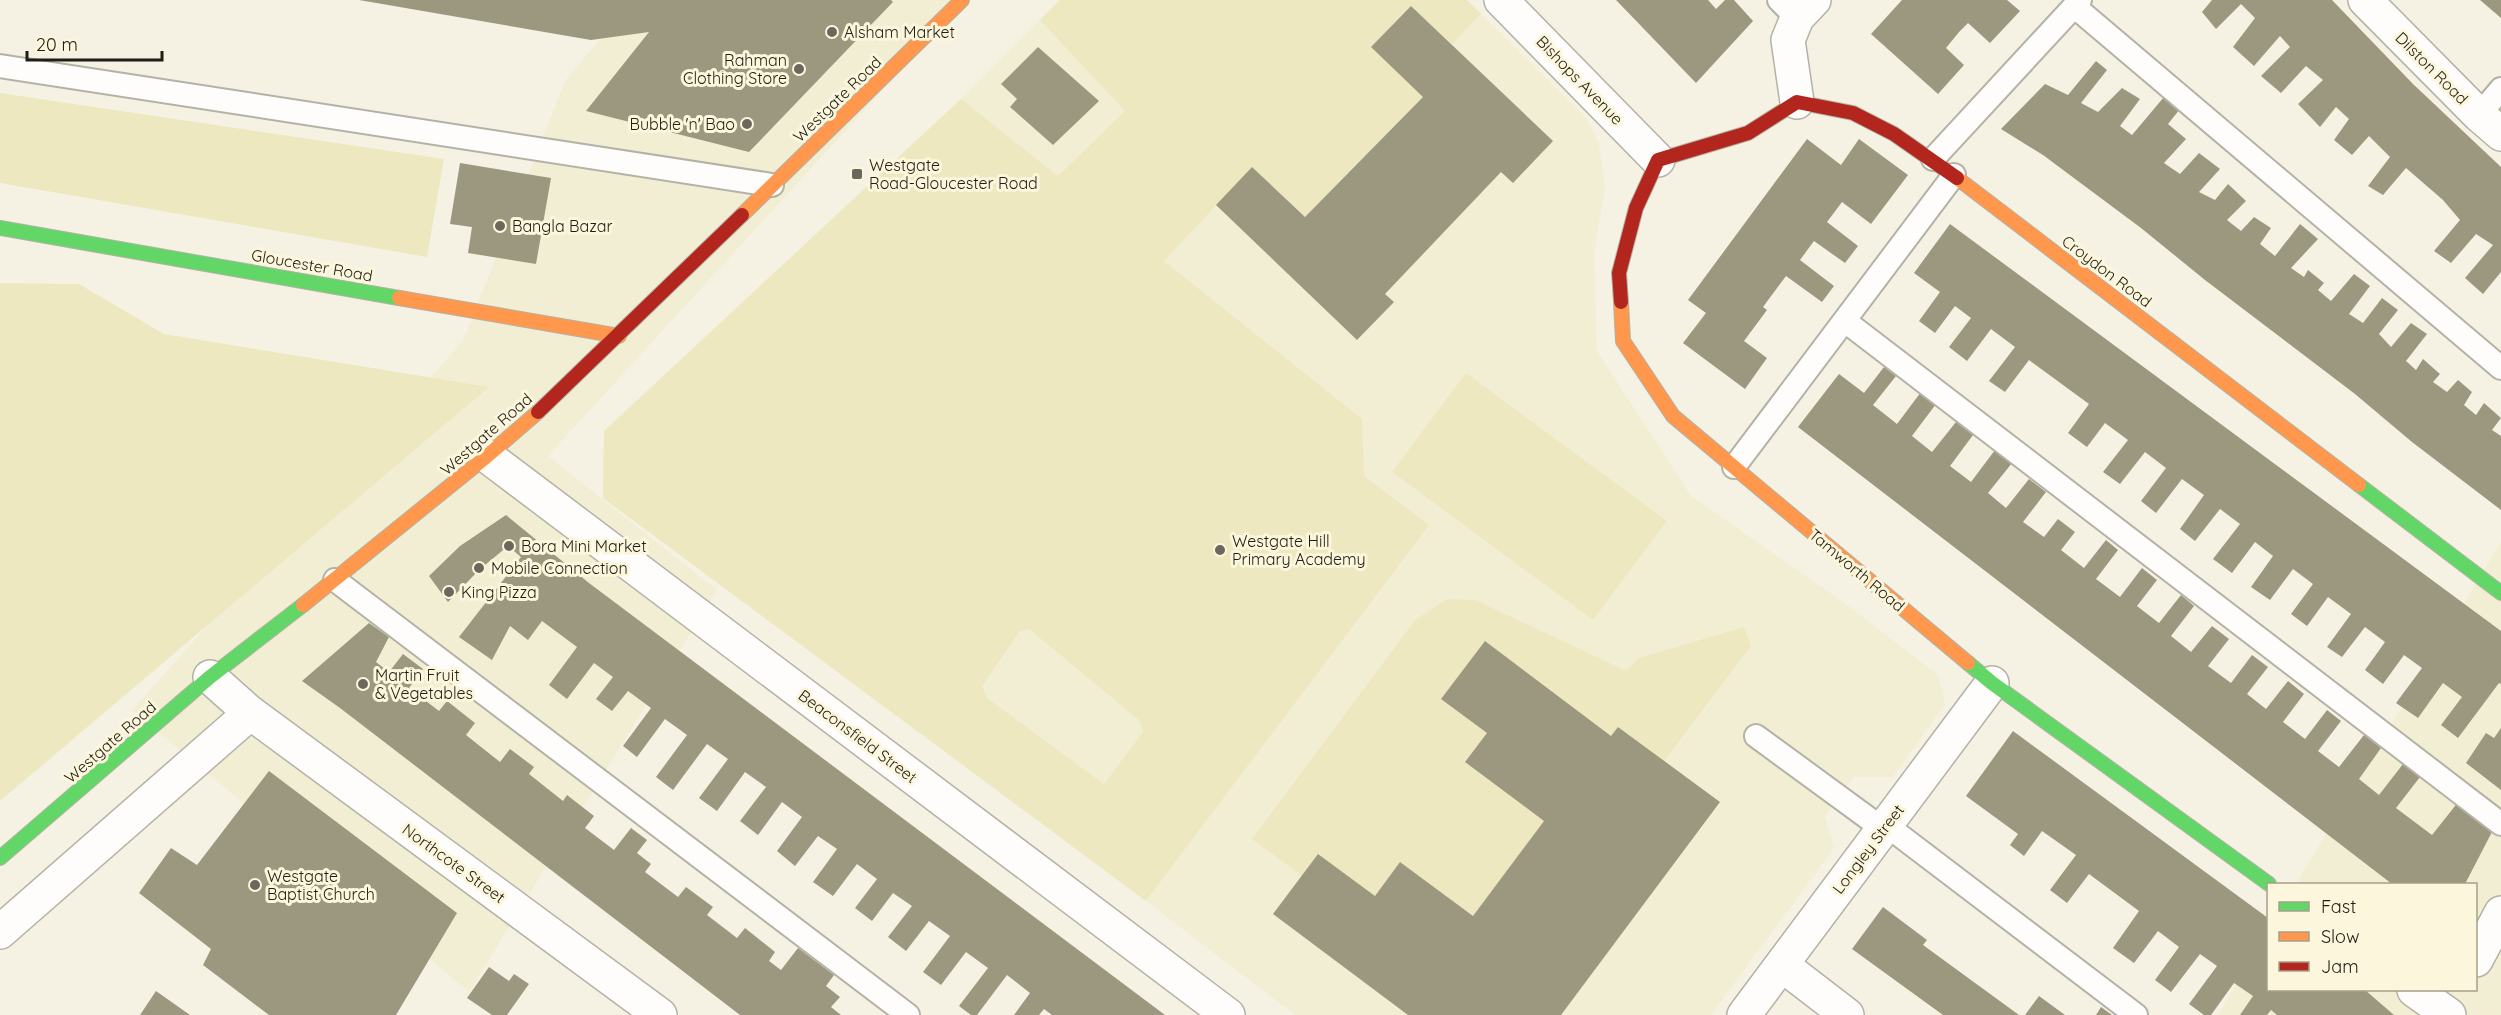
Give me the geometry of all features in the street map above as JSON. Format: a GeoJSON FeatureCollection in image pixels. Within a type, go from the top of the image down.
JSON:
{"type":"FeatureCollection","features":[{"type":"Feature","properties":{"kind":"street","name":"Westgate Road"},"geometry":{"type":"LineString","coordinates":[[0,858],[210,677],[335,580],[487,456],[619,336],[962,0]]}},
{"type":"Feature","properties":{"kind":"street","name":"Bishops Avenue"},"geometry":{"type":"LineString","coordinates":[[1501,0],[1658,160]]}},
{"type":"Feature","properties":{"kind":"street","name":"Dilston Road"},"geometry":{"type":"LineString","coordinates":[[2365,0],[2490,125]]}},
{"type":"Feature","properties":{"kind":"street"},"geometry":{"type":"LineString","coordinates":[[1658,160],[1748,133],[1797,102],[1788,40],[1796,6]]}},
{"type":"Feature","properties":{"kind":"street","name":"Croydon Road"},"geometry":{"type":"LineString","coordinates":[[1797,102],[1853,113],[1894,134],[1933,159],[2501,593]]}},
{"type":"Feature","properties":{"kind":"street","name":"Tamworth Road"},"geometry":{"type":"LineString","coordinates":[[1658,160],[1636,208],[1619,273],[1623,341],[1673,416],[1992,683],[2267,884]]}},
{"type":"Feature","properties":{"kind":"street","name":"Gloucester Road"},"geometry":{"type":"LineString","coordinates":[[0,228],[619,336]]}},
{"type":"Feature","properties":{"kind":"street","name":"Beaconsfield Street"},"geometry":{"type":"LineString","coordinates":[[487,456],[1228,1015]]}},
{"type":"Feature","properties":{"kind":"street","name":"Northcote Street"},"geometry":{"type":"LineString","coordinates":[[210,677],[248,711],[660,1015]]}},
{"type":"Feature","properties":{"kind":"street","name":"Longley Street"},"geometry":{"type":"LineString","coordinates":[[1744,1015],[1992,683]]}},
{"type":"Feature","properties":{"kind":"street"},"geometry":{"type":"LineString","coordinates":[[0,932],[240,722],[248,711]]}},
{"type":"Feature","properties":{"kind":"street"},"geometry":{"type":"LineString","coordinates":[[2477,956],[2501,912]]}},
{"type":"Feature","properties":{"kind":"street"},"geometry":{"type":"LineString","coordinates":[[1782,965],[1847,1015]]}},
{"type":"Feature","properties":{"kind":"street"},"geometry":{"type":"LineString","coordinates":[[2416,991],[2450,1008]]}},
{"type":"Feature","properties":{"kind":"lane"},"geometry":{"type":"LineString","coordinates":[[1933,159],[2077,3],[2501,368]]}},
{"type":"Feature","properties":{"kind":"lane"},"geometry":{"type":"LineString","coordinates":[[0,66],[772,185]]}},
{"type":"Feature","properties":{"kind":"lane"},"geometry":{"type":"LineString","coordinates":[[2490,125],[2501,89]]}},
{"type":"Feature","properties":{"kind":"lane"},"geometry":{"type":"LineString","coordinates":[[1734,467],[1954,175]]}},
{"type":"Feature","properties":{"kind":"lane"},"geometry":{"type":"LineString","coordinates":[[1845,321],[2501,824]]}},
{"type":"Feature","properties":{"kind":"lane"},"geometry":{"type":"LineString","coordinates":[[335,580],[908,1015]]}},
{"type":"Feature","properties":{"kind":"lane"},"geometry":{"type":"LineString","coordinates":[[1756,736],[1884,827],[2136,1015]]}},
{"type":"Feature","properties":{"kind":"shaded area"},"geometry":{"type":"Polygon","coordinates":[[[633,0],[965,0],[548,456],[717,590],[469,992],[132,710],[463,341],[565,81],[633,0]]]}},
{"type":"Feature","properties":{"kind":"shaded area","name":"Westgate Hill Primary Academy"},"geometry":{"type":"Polygon","coordinates":[[[1060,0],[1467,0],[1587,119],[1599,143],[1605,189],[1594,254],[1597,351],[1691,496],[1842,601],[1938,675],[1945,704],[1893,777],[1854,777],[1825,817],[1834,848],[1711,1015],[1295,1015],[1146,901],[603,498],[604,431],[961,99],[1060,0]]]}},
{"type":"Feature","properties":{"kind":"shaded area"},"geometry":{"type":"Polygon","coordinates":[[[1060,0],[1467,0],[1481,14],[1452,44],[1411,6],[1423,97],[1305,217],[1252,167],[1164,261],[1362,419],[1364,476],[1429,525],[1146,901],[603,498],[604,431],[961,99],[1058,176],[1125,111],[1040,20],[1060,0]],[[1029,629],[1020,631],[982,686],[987,698],[1104,784],[1143,732],[1140,721],[1029,629]]]}},
{"type":"Feature","properties":{"kind":"shaded area"},"geometry":{"type":"Polygon","coordinates":[[[0,93],[444,159],[427,257],[0,183],[0,93]]]}},
{"type":"Feature","properties":{"kind":"shaded area"},"geometry":{"type":"Polygon","coordinates":[[[0,283],[79,284],[164,334],[489,387],[0,801],[0,283]]]}},
{"type":"Feature","properties":{"kind":"shaded area"},"geometry":{"type":"Polygon","coordinates":[[[1466,373],[1667,521],[1593,620],[1392,472],[1466,373]]]}},
{"type":"Feature","properties":{"kind":"shaded area"},"geometry":{"type":"Polygon","coordinates":[[[2501,542],[2501,1015],[2218,1015],[2267,933],[2267,991],[2477,991],[2477,883],[2297,883],[2501,542]]]}},
{"type":"Feature","properties":{"kind":"shaded area"},"geometry":{"type":"Polygon","coordinates":[[[1447,599],[1476,600],[1626,671],[1639,658],[1744,627],[1751,646],[1664,761],[1619,727],[1611,736],[1484,642],[1442,699],[1487,733],[1466,763],[1544,821],[1473,916],[1400,862],[1375,896],[1318,854],[1302,876],[1252,839],[1415,620],[1447,599]]]}},
{"type":"Feature","properties":{"kind":"building"},"geometry":{"type":"Polygon","coordinates":[[[359,0],[891,0],[893,2],[749,152],[586,111],[649,32],[591,40],[359,0]]]}},
{"type":"Feature","properties":{"kind":"building"},"geometry":{"type":"Polygon","coordinates":[[[1616,0],[1708,0],[1716,9],[1725,0],[1734,0],[1753,21],[1696,83],[1616,0]]]}},
{"type":"Feature","properties":{"kind":"building"},"geometry":{"type":"Polygon","coordinates":[[[1902,0],[2007,0],[2020,11],[1990,43],[1968,23],[1959,32],[1946,48],[1964,65],[1938,94],[1871,34],[1902,0]]]}},
{"type":"Feature","properties":{"kind":"building"},"geometry":{"type":"Polygon","coordinates":[[[2212,0],[2332,0],[2413,84],[2501,167],[2501,272],[2483,294],[2465,278],[2493,245],[2476,234],[2451,263],[2434,251],[2460,220],[2443,200],[2406,168],[2383,195],[2368,186],[2390,157],[2369,136],[2352,155],[2334,140],[2349,119],[2336,107],[2320,127],[2298,104],[2323,80],[2306,66],[2281,93],[2261,76],[2290,47],[2280,36],[2254,66],[2233,47],[2255,18],[2241,4],[2216,29],[2202,12],[2212,0]]]}},
{"type":"Feature","properties":{"kind":"building"},"geometry":{"type":"Polygon","coordinates":[[[2480,0],[2501,0],[2501,18],[2480,0]]]}},
{"type":"Feature","properties":{"kind":"building"},"geometry":{"type":"Polygon","coordinates":[[[1411,6],[1553,141],[1513,183],[1501,172],[1385,294],[1394,302],[1357,340],[1216,205],[1252,167],[1305,217],[1423,97],[1371,47],[1411,6]]]}},
{"type":"Feature","properties":{"kind":"building"},"geometry":{"type":"Polygon","coordinates":[[[1038,47],[1099,101],[1053,145],[1010,107],[1017,99],[1001,84],[1038,47]]]}},
{"type":"Feature","properties":{"kind":"building"},"geometry":{"type":"Polygon","coordinates":[[[2096,61],[2107,70],[2081,103],[2098,112],[2122,88],[2140,99],[2120,126],[2132,135],[2164,97],[2180,109],[2168,124],[2186,139],[2164,163],[2180,174],[2199,153],[2220,169],[2199,192],[2215,200],[2228,184],[2246,201],[2227,220],[2241,231],[2254,217],[2271,228],[2260,244],[2275,256],[2300,224],[2318,239],[2291,268],[2304,277],[2308,270],[2324,283],[2318,290],[2331,301],[2354,274],[2370,286],[2349,314],[2363,323],[2382,298],[2398,310],[2379,334],[2391,347],[2411,323],[2427,334],[2406,361],[2416,370],[2423,359],[2440,374],[2433,382],[2447,392],[2458,380],[2472,392],[2464,405],[2476,415],[2484,403],[2501,418],[2492,430],[2501,436],[2501,510],[2141,228],[2043,155],[2001,129],[2045,84],[2068,95],[2096,61]]]}},
{"type":"Feature","properties":{"kind":"building"},"geometry":{"type":"Polygon","coordinates":[[[1807,139],[1841,165],[1859,139],[1908,175],[1871,224],[1842,202],[1827,222],[1858,246],[1845,263],[1814,241],[1800,260],[1834,286],[1822,302],[1786,276],[1763,307],[1767,310],[1744,341],[1767,358],[1745,389],[1683,343],[1706,313],[1688,300],[1807,139]]]}},
{"type":"Feature","properties":{"kind":"building"},"geometry":{"type":"Polygon","coordinates":[[[460,163],[551,178],[536,264],[468,253],[472,227],[450,224],[460,163]]]}},
{"type":"Feature","properties":{"kind":"building"},"geometry":{"type":"Polygon","coordinates":[[[1950,224],[2501,631],[2501,684],[2499,683],[2458,738],[2441,725],[2462,697],[2443,683],[2418,718],[2396,703],[2422,668],[2404,655],[2383,684],[2365,670],[2385,642],[2365,627],[2342,657],[2327,647],[2351,614],[2328,597],[2307,626],[2291,614],[2313,584],[2293,569],[2270,600],[2251,587],[2273,556],[2255,542],[2232,573],[2213,559],[2240,524],[2220,509],[2195,541],[2180,529],[2204,495],[2182,479],[2156,513],[2141,501],[2166,468],[2145,452],[2120,484],[2103,472],[2128,440],[2105,423],[2087,447],[2068,433],[2089,404],[2029,360],[2005,392],[1989,381],[2015,347],[1991,329],[1967,361],[1949,347],[1971,318],[1955,306],[1935,333],[1919,321],[1940,292],[1914,273],[1950,224]]]}},
{"type":"Feature","properties":{"kind":"building"},"geometry":{"type":"Polygon","coordinates":[[[1884,367],[1896,376],[1873,405],[1897,424],[1921,392],[1936,404],[1912,436],[1932,452],[1956,422],[1973,435],[1950,466],[1971,482],[1995,450],[2012,463],[1988,493],[2006,508],[2029,479],[2046,492],[2023,522],[2044,537],[2058,519],[2075,532],[2061,550],[2084,568],[2106,540],[2118,550],[2096,579],[2120,597],[2142,568],[2157,580],[2137,606],[2159,623],[2181,595],[2194,606],[2171,636],[2191,652],[2212,626],[2229,639],[2208,666],[2231,683],[2252,655],[2268,667],[2247,694],[2266,709],[2288,681],[2304,694],[2283,722],[2305,739],[2327,710],[2341,721],[2318,751],[2339,767],[2364,735],[2381,748],[2359,779],[2379,795],[2403,764],[2420,777],[2396,808],[2432,835],[2459,801],[2493,830],[2466,883],[2391,883],[1798,427],[1839,374],[1864,393],[1884,367]]]}},
{"type":"Feature","properties":{"kind":"building"},"geometry":{"type":"Polygon","coordinates":[[[506,515],[589,583],[1165,1015],[1052,1015],[1044,1009],[1039,1015],[1014,1015],[1030,993],[1007,975],[977,1015],[971,1015],[959,1006],[988,968],[966,952],[941,985],[923,972],[950,936],[929,921],[906,951],[888,937],[912,906],[893,893],[872,921],[855,908],[877,879],[857,864],[833,896],[813,882],[837,849],[818,836],[795,866],[777,851],[802,817],[782,802],[758,835],[740,821],[766,787],[745,772],[717,811],[699,798],[728,759],[707,744],[673,790],[656,777],[687,735],[665,719],[637,757],[623,746],[651,708],[628,691],[612,711],[596,699],[613,677],[594,663],[567,699],[549,685],[577,647],[542,621],[528,640],[510,626],[492,660],[459,637],[521,557],[508,546],[479,570],[448,602],[429,576],[460,546],[506,515]]]}},
{"type":"Feature","properties":{"kind":"building"},"geometry":{"type":"Polygon","coordinates":[[[369,623],[389,637],[376,662],[389,672],[403,654],[423,669],[409,688],[439,711],[447,701],[475,723],[466,735],[500,762],[510,749],[534,767],[529,774],[563,801],[567,795],[594,816],[585,828],[614,850],[631,828],[647,840],[637,853],[651,864],[645,872],[678,897],[686,887],[713,907],[707,915],[737,938],[745,928],[775,952],[769,961],[781,970],[798,948],[834,975],[826,986],[840,997],[831,1007],[841,1015],[740,1015],[302,681],[369,623]]]}},
{"type":"Feature","properties":{"kind":"building"},"geometry":{"type":"Polygon","coordinates":[[[1485,641],[1611,736],[1618,727],[1720,802],[1561,1015],[1408,1015],[1273,914],[1318,854],[1375,896],[1400,862],[1473,916],[1544,821],[1465,762],[1487,733],[1441,699],[1485,641]]]}},
{"type":"Feature","properties":{"kind":"building"},"geometry":{"type":"Polygon","coordinates":[[[2501,728],[2501,790],[2466,763],[2486,733],[2494,738],[2501,728]]]}},
{"type":"Feature","properties":{"kind":"building"},"geometry":{"type":"Polygon","coordinates":[[[2013,731],[2267,917],[2267,991],[2366,991],[2394,1015],[2277,1015],[2271,1010],[2267,1015],[2240,1015],[2253,996],[2234,983],[2211,1015],[2204,1015],[2189,1004],[2217,966],[2200,954],[2171,992],[2155,980],[2179,947],[2158,931],[2134,963],[2113,948],[2139,911],[2089,874],[2067,903],[2050,890],[2076,855],[2042,831],[2024,856],[2010,845],[2018,834],[1966,796],[2013,731]]]}},
{"type":"Feature","properties":{"kind":"building"},"geometry":{"type":"Polygon","coordinates":[[[269,771],[457,913],[396,1015],[269,1015],[203,965],[211,949],[139,893],[171,848],[197,865],[269,771]]]}},
{"type":"Feature","properties":{"kind":"building"},"geometry":{"type":"Polygon","coordinates":[[[1883,907],[1927,940],[1923,945],[2019,1015],[1943,1015],[1852,949],[1883,907]]]}},
{"type":"Feature","properties":{"kind":"building"},"geometry":{"type":"Polygon","coordinates":[[[489,967],[509,981],[514,974],[529,984],[507,1015],[492,1015],[467,998],[489,967]]]}},
{"type":"Feature","properties":{"kind":"building"},"geometry":{"type":"Polygon","coordinates":[[[156,991],[190,1015],[140,1015],[156,991]]]}},
{"type":"Feature","properties":{"kind":"building"},"geometry":{"type":"Polygon","coordinates":[[[2039,996],[2065,1015],[2025,1015],[2039,996]]]}},
{"type":"Feature","properties":{"kind":"building"},"geometry":{"type":"Polygon","coordinates":[[[2101,1007],[2112,1015],[2096,1015],[2101,1007]]]}},
{"type":"Feature","properties":{"kind":"traffic: fast"},"geometry":{"type":"LineString","coordinates":[[0,228],[399,298]]}},
{"type":"Feature","properties":{"kind":"traffic: fast"},"geometry":{"type":"LineString","coordinates":[[2359,485],[2501,593]]}},
{"type":"Feature","properties":{"kind":"traffic: fast"},"geometry":{"type":"LineString","coordinates":[[0,858],[210,677],[303,605]]}},
{"type":"Feature","properties":{"kind":"traffic: fast"},"geometry":{"type":"LineString","coordinates":[[1968,663],[1992,683],[2268,883]]}},
{"type":"Feature","properties":{"kind":"traffic: slow"},"geometry":{"type":"LineString","coordinates":[[742,215],[962,0]]}},
{"type":"Feature","properties":{"kind":"traffic: slow"},"geometry":{"type":"LineString","coordinates":[[1957,178],[2359,485]]}},
{"type":"Feature","properties":{"kind":"traffic: slow"},"geometry":{"type":"LineString","coordinates":[[399,298],[619,336]]}},
{"type":"Feature","properties":{"kind":"traffic: slow"},"geometry":{"type":"LineString","coordinates":[[1621,302],[1623,341],[1673,416],[1968,663]]}},
{"type":"Feature","properties":{"kind":"traffic: slow"},"geometry":{"type":"LineString","coordinates":[[303,605],[538,412]]}},
{"type":"Feature","properties":{"kind":"traffic: jam"},"geometry":{"type":"LineString","coordinates":[[1621,302],[1619,273],[1636,208],[1658,160],[1748,133],[1797,102],[1853,113],[1894,134],[1957,178]]}},
{"type":"Feature","properties":{"kind":"traffic: jam"},"geometry":{"type":"LineString","coordinates":[[538,412],[742,215]]}},
{"type":"Feature","properties":{"kind":"place","name":"Alsham Market"},"geometry":{"type":"Point","coordinates":[832,32]}},
{"type":"Feature","properties":{"kind":"place","name":"Rahman Clothing Store"},"geometry":{"type":"Point","coordinates":[799,69]}},
{"type":"Feature","properties":{"kind":"place","name":"Bubble 'n' Bao"},"geometry":{"type":"Point","coordinates":[747,124]}},
{"type":"Feature","properties":{"kind":"place","name":"Westgate Road-Gloucester Road"},"geometry":{"type":"Point","coordinates":[857,174]}},
{"type":"Feature","properties":{"kind":"place","name":"Bangla Bazar"},"geometry":{"type":"Point","coordinates":[500,226]}},
{"type":"Feature","properties":{"kind":"place","name":"Bora Mini Market"},"geometry":{"type":"Point","coordinates":[509,546]}},
{"type":"Feature","properties":{"kind":"place","name":"Westgate Hill Primary Academy"},"geometry":{"type":"Point","coordinates":[1220,550]}},
{"type":"Feature","properties":{"kind":"place","name":"Mobile Connection"},"geometry":{"type":"Point","coordinates":[479,568]}},
{"type":"Feature","properties":{"kind":"place","name":"King Pizza"},"geometry":{"type":"Point","coordinates":[449,592]}},
{"type":"Feature","properties":{"kind":"place","name":"Martin Fruit & Vegetables"},"geometry":{"type":"Point","coordinates":[363,684]}},
{"type":"Feature","properties":{"kind":"place","name":"Westgate Baptist Church"},"geometry":{"type":"Point","coordinates":[255,885]}}]}
